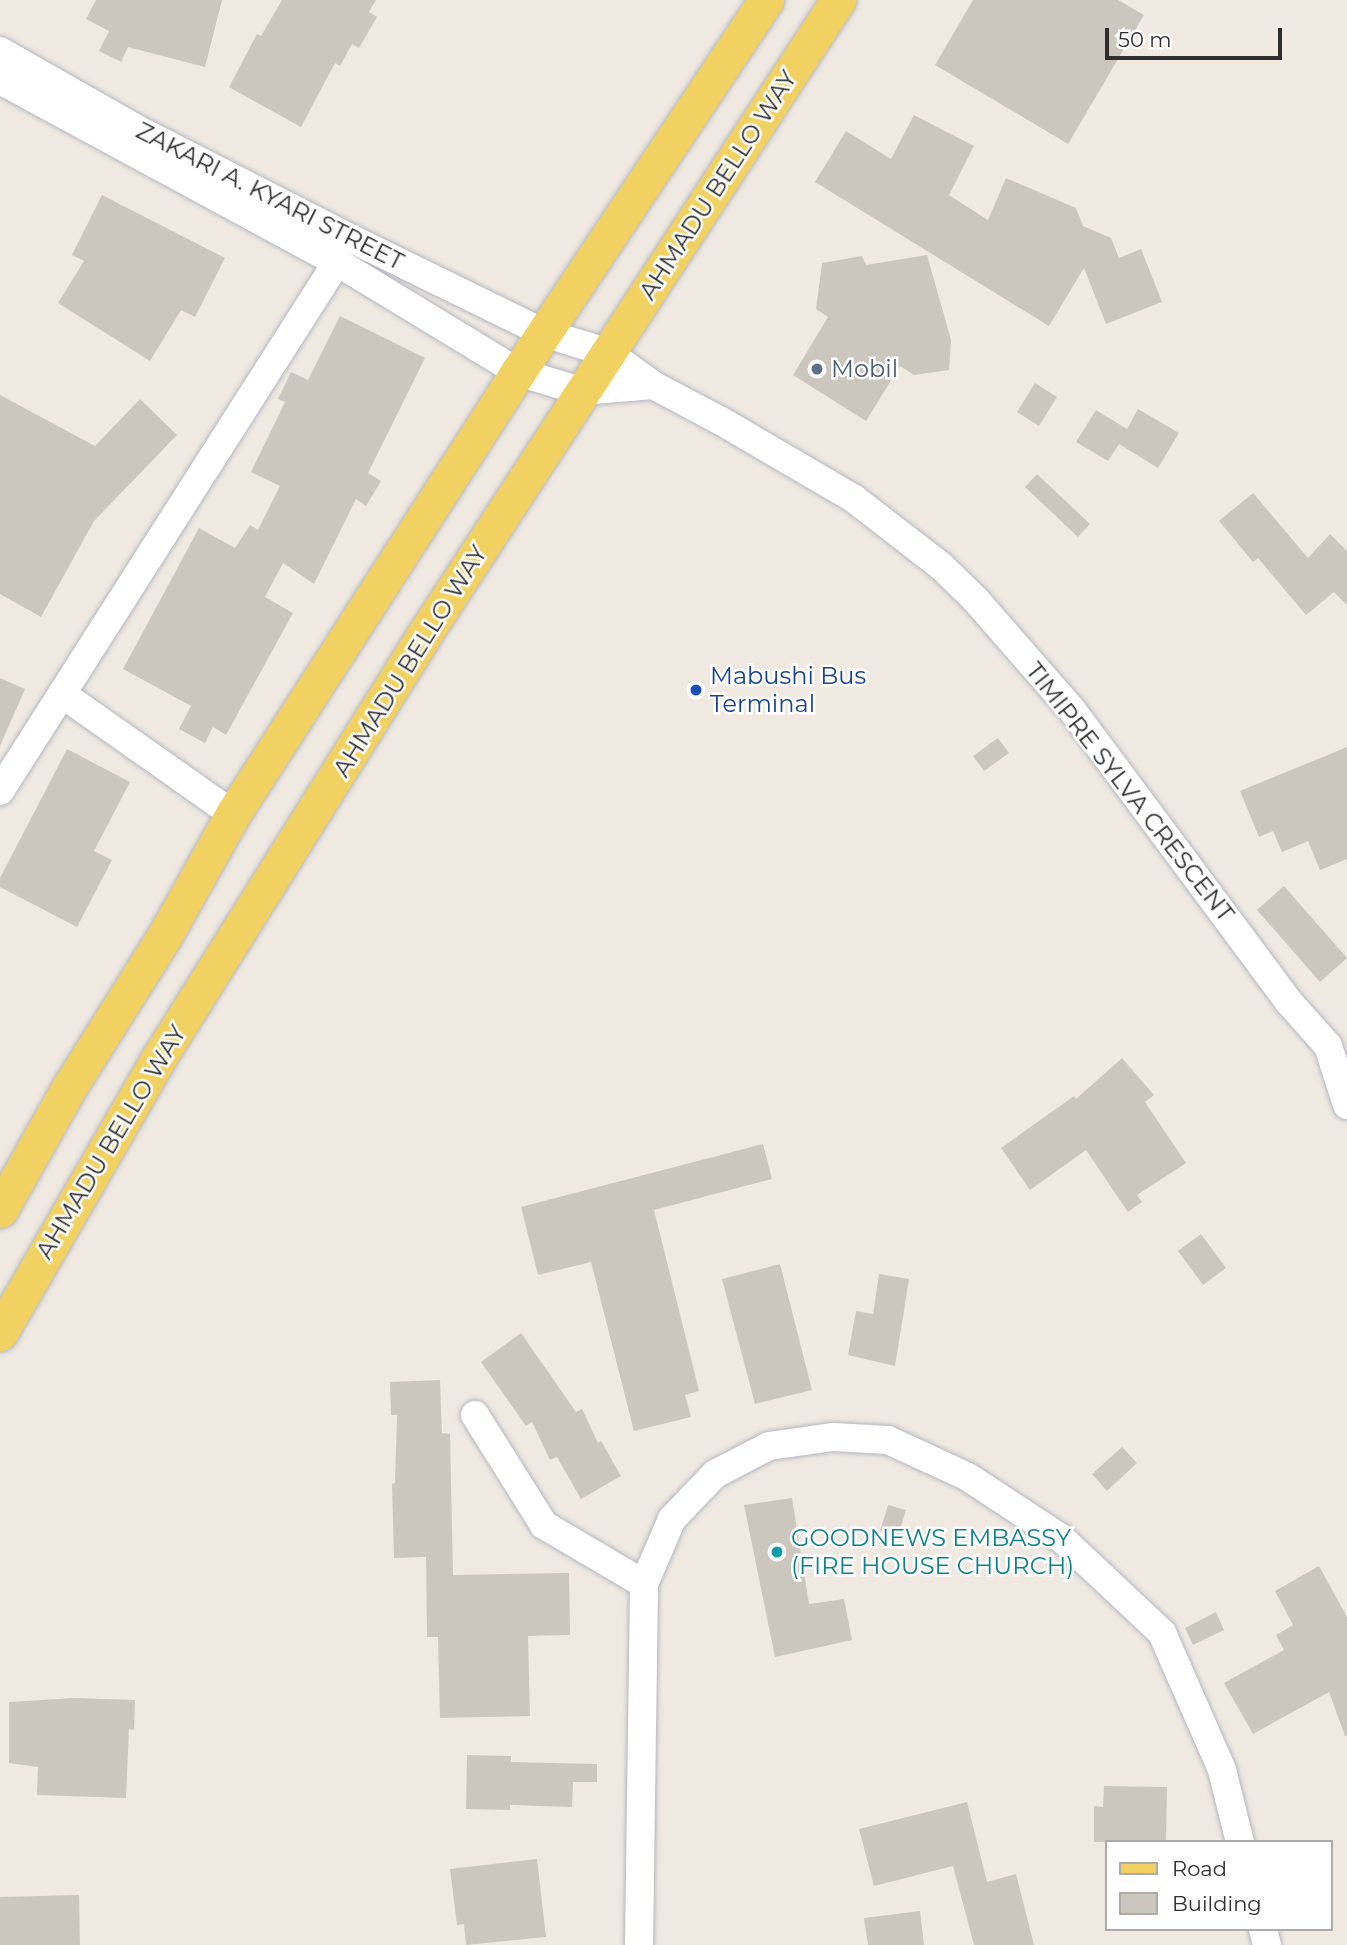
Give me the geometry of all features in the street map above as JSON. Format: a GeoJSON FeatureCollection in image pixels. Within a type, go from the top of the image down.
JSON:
{"type":"FeatureCollection","features":[{"type":"Feature","properties":{"kind":"main road"},"geometry":{"type":"LineString","coordinates":[[0,1210],[70,1086],[164,936],[233,814],[518,372],[566,304],[766,0]]}},
{"type":"Feature","properties":{"kind":"main road","name":"AHMADU BELLO WAY"},"geometry":{"type":"LineString","coordinates":[[0,1333],[160,1056],[581,391],[838,0]]}},
{"type":"Feature","properties":{"kind":"street","name":"ZAKARI A. KYARI STREET"},"geometry":{"type":"LineString","coordinates":[[0,51],[133,127],[544,333]]}},
{"type":"Feature","properties":{"kind":"street","name":"ZAKARI A. KYARI STREET"},"geometry":{"type":"LineString","coordinates":[[0,80],[118,147],[337,262],[518,372]]}},
{"type":"Feature","properties":{"kind":"street"},"geometry":{"type":"LineString","coordinates":[[0,791],[337,262]]}},
{"type":"Feature","properties":{"kind":"street","name":"TIMIPRE SYLVA CRESCENT"},"geometry":{"type":"LineString","coordinates":[[544,333],[609,352],[653,385],[722,421],[853,498],[941,566],[975,599],[1090,732],[1289,1002],[1337,1044],[1347,1105]]}},
{"type":"Feature","properties":{"kind":"street"},"geometry":{"type":"LineString","coordinates":[[518,372],[581,391],[653,385]]}},
{"type":"Feature","properties":{"kind":"street"},"geometry":{"type":"LineString","coordinates":[[62,694],[233,814]]}},
{"type":"Feature","properties":{"kind":"street"},"geometry":{"type":"LineString","coordinates":[[475,1415],[544,1525],[644,1584]]}},
{"type":"Feature","properties":{"kind":"street"},"geometry":{"type":"LineString","coordinates":[[639,1945],[644,1584],[672,1518],[715,1474],[769,1446],[833,1437],[888,1440],[968,1477],[1061,1538],[1162,1633],[1222,1770],[1240,1840]]}},
{"type":"Feature","properties":{"kind":"building"},"geometry":{"type":"Polygon","coordinates":[[[96,0],[222,0],[205,67],[128,47],[121,62],[99,51],[109,31],[86,19],[96,0]]]}},
{"type":"Feature","properties":{"kind":"building"},"geometry":{"type":"Polygon","coordinates":[[[282,0],[376,0],[369,12],[377,17],[359,48],[352,44],[340,66],[335,63],[301,127],[229,87],[257,34],[261,36],[282,0]]]}},
{"type":"Feature","properties":{"kind":"building"},"geometry":{"type":"Polygon","coordinates":[[[973,0],[1118,0],[1144,15],[1068,144],[935,65],[973,0]]]}},
{"type":"Feature","properties":{"kind":"building"},"geometry":{"type":"Polygon","coordinates":[[[914,115],[974,146],[949,195],[988,220],[1006,178],[1076,208],[1083,226],[1111,238],[1119,258],[1141,249],[1162,302],[1106,324],[1084,268],[1049,326],[815,182],[846,131],[891,159],[914,115]]]}},
{"type":"Feature","properties":{"kind":"building"},"geometry":{"type":"Polygon","coordinates":[[[102,195],[225,258],[195,317],[181,310],[150,361],[58,303],[84,261],[72,255],[102,195]]]}},
{"type":"Feature","properties":{"kind":"building"},"geometry":{"type":"Polygon","coordinates":[[[927,255],[951,340],[949,370],[914,375],[900,366],[866,421],[793,375],[828,317],[816,309],[822,263],[862,256],[866,265],[927,255]]]}},
{"type":"Feature","properties":{"kind":"building"},"geometry":{"type":"Polygon","coordinates":[[[340,316],[425,358],[368,473],[381,481],[366,506],[356,499],[314,584],[283,563],[265,597],[293,613],[226,735],[213,727],[205,743],[179,729],[191,706],[123,669],[199,528],[235,548],[250,525],[258,530],[280,486],[251,472],[285,402],[278,399],[291,372],[308,380],[340,316]]]}},
{"type":"Feature","properties":{"kind":"building"},"geometry":{"type":"Polygon","coordinates":[[[1035,383],[1057,397],[1039,426],[1017,412],[1035,383]]]}},
{"type":"Feature","properties":{"kind":"building"},"geometry":{"type":"Polygon","coordinates":[[[0,395],[95,446],[140,399],[177,435],[94,521],[41,617],[0,594],[0,395]]]}},
{"type":"Feature","properties":{"kind":"building"},"geometry":{"type":"Polygon","coordinates":[[[1138,409],[1179,433],[1158,468],[1119,444],[1108,461],[1076,442],[1096,410],[1127,429],[1138,409]]]}},
{"type":"Feature","properties":{"kind":"building"},"geometry":{"type":"Polygon","coordinates":[[[1037,474],[1090,524],[1078,537],[1025,487],[1037,474]]]}},
{"type":"Feature","properties":{"kind":"building"},"geometry":{"type":"Polygon","coordinates":[[[1253,493],[1308,558],[1330,534],[1347,551],[1347,605],[1334,592],[1306,615],[1258,558],[1253,562],[1219,521],[1253,493]]]}},
{"type":"Feature","properties":{"kind":"building"},"geometry":{"type":"Polygon","coordinates":[[[0,678],[25,689],[0,746],[0,678]]]}},
{"type":"Feature","properties":{"kind":"building"},"geometry":{"type":"Polygon","coordinates":[[[998,738],[1009,753],[984,771],[973,756],[998,738]]]}},
{"type":"Feature","properties":{"kind":"building"},"geometry":{"type":"Polygon","coordinates":[[[1347,747],[1347,859],[1320,870],[1308,841],[1282,852],[1273,831],[1259,837],[1240,791],[1347,747]]]}},
{"type":"Feature","properties":{"kind":"building"},"geometry":{"type":"Polygon","coordinates":[[[67,749],[130,782],[94,851],[112,860],[77,927],[0,887],[0,878],[67,749]]]}},
{"type":"Feature","properties":{"kind":"building"},"geometry":{"type":"Polygon","coordinates":[[[1284,886],[1347,958],[1320,982],[1257,910],[1284,886]]]}},
{"type":"Feature","properties":{"kind":"building"},"geometry":{"type":"Polygon","coordinates":[[[1122,1058],[1154,1095],[1145,1102],[1186,1163],[1137,1195],[1142,1202],[1128,1212],[1086,1150],[1030,1190],[1001,1148],[1074,1096],[1076,1099],[1122,1058]]]}},
{"type":"Feature","properties":{"kind":"building"},"geometry":{"type":"Polygon","coordinates":[[[763,1144],[772,1179],[654,1210],[699,1391],[685,1395],[691,1417],[634,1431],[591,1262],[538,1275],[521,1207],[763,1144]]]}},
{"type":"Feature","properties":{"kind":"building"},"geometry":{"type":"Polygon","coordinates":[[[1201,1234],[1226,1268],[1203,1285],[1178,1251],[1201,1234]]]}},
{"type":"Feature","properties":{"kind":"building"},"geometry":{"type":"Polygon","coordinates":[[[780,1264],[812,1390],[755,1404],[722,1279],[780,1264]]]}},
{"type":"Feature","properties":{"kind":"building"},"geometry":{"type":"Polygon","coordinates":[[[879,1274],[909,1279],[895,1366],[848,1355],[856,1311],[873,1314],[879,1274]]]}},
{"type":"Feature","properties":{"kind":"building"},"geometry":{"type":"Polygon","coordinates":[[[521,1333],[576,1412],[582,1409],[598,1443],[601,1441],[621,1476],[581,1499],[557,1457],[550,1460],[532,1422],[526,1426],[481,1362],[521,1333]]]}},
{"type":"Feature","properties":{"kind":"building"},"geometry":{"type":"Polygon","coordinates":[[[440,1380],[442,1433],[450,1434],[453,1575],[569,1573],[570,1635],[528,1636],[530,1716],[440,1718],[438,1637],[427,1637],[426,1557],[394,1558],[392,1484],[395,1483],[397,1415],[391,1415],[390,1382],[440,1380]]]}},
{"type":"Feature","properties":{"kind":"building"},"geometry":{"type":"Polygon","coordinates":[[[1122,1447],[1137,1463],[1107,1491],[1092,1474],[1122,1447]]]}},
{"type":"Feature","properties":{"kind":"building","name":"GOODNEWS EMBASSY (FIRE HOUSE CHURCH)"},"geometry":{"type":"Polygon","coordinates":[[[792,1498],[809,1604],[844,1599],[852,1640],[775,1657],[744,1505],[792,1498]]]}},
{"type":"Feature","properties":{"kind":"building"},"geometry":{"type":"Polygon","coordinates":[[[888,1505],[906,1510],[898,1536],[880,1531],[888,1505]]]}},
{"type":"Feature","properties":{"kind":"building"},"geometry":{"type":"Polygon","coordinates":[[[1319,1566],[1347,1617],[1347,1736],[1329,1692],[1253,1734],[1224,1683],[1284,1650],[1276,1635],[1293,1625],[1275,1591],[1319,1566]]]}},
{"type":"Feature","properties":{"kind":"building"},"geometry":{"type":"Polygon","coordinates":[[[1216,1612],[1224,1630],[1193,1645],[1185,1628],[1216,1612]]]}},
{"type":"Feature","properties":{"kind":"building"},"geometry":{"type":"Polygon","coordinates":[[[74,1698],[135,1700],[134,1730],[129,1729],[126,1798],[37,1795],[38,1767],[9,1763],[9,1702],[74,1698]]]}},
{"type":"Feature","properties":{"kind":"building"},"geometry":{"type":"Polygon","coordinates":[[[467,1755],[511,1756],[511,1762],[597,1764],[597,1782],[573,1782],[572,1807],[510,1805],[510,1810],[466,1809],[467,1755]]]}},
{"type":"Feature","properties":{"kind":"building"},"geometry":{"type":"Polygon","coordinates":[[[1104,1786],[1167,1787],[1166,1840],[1094,1842],[1094,1806],[1103,1807],[1104,1786]]]}},
{"type":"Feature","properties":{"kind":"building"},"geometry":{"type":"Polygon","coordinates":[[[967,1802],[987,1882],[1016,1874],[1034,1945],[974,1945],[953,1866],[874,1886],[859,1829],[967,1802]]]}},
{"type":"Feature","properties":{"kind":"building"},"geometry":{"type":"Polygon","coordinates":[[[537,1859],[546,1937],[466,1945],[464,1924],[457,1925],[450,1869],[537,1859]]]}},
{"type":"Feature","properties":{"kind":"building"},"geometry":{"type":"Polygon","coordinates":[[[79,1895],[80,1945],[0,1945],[0,1897],[79,1895]]]}},
{"type":"Feature","properties":{"kind":"building"},"geometry":{"type":"Polygon","coordinates":[[[920,1911],[924,1945],[868,1945],[864,1918],[920,1911]]]}},
{"type":"Feature","properties":{"kind":"place","name":"Mobil"},"geometry":{"type":"Point","coordinates":[817,369]}},
{"type":"Feature","properties":{"kind":"place","name":"Mabushi Bus Terminal"},"geometry":{"type":"Point","coordinates":[696,690]}},
{"type":"Feature","properties":{"kind":"place","name":"GOODNEWS EMBASSY (FIRE HOUSE CHURCH)"},"geometry":{"type":"Point","coordinates":[777,1552]}}]}
